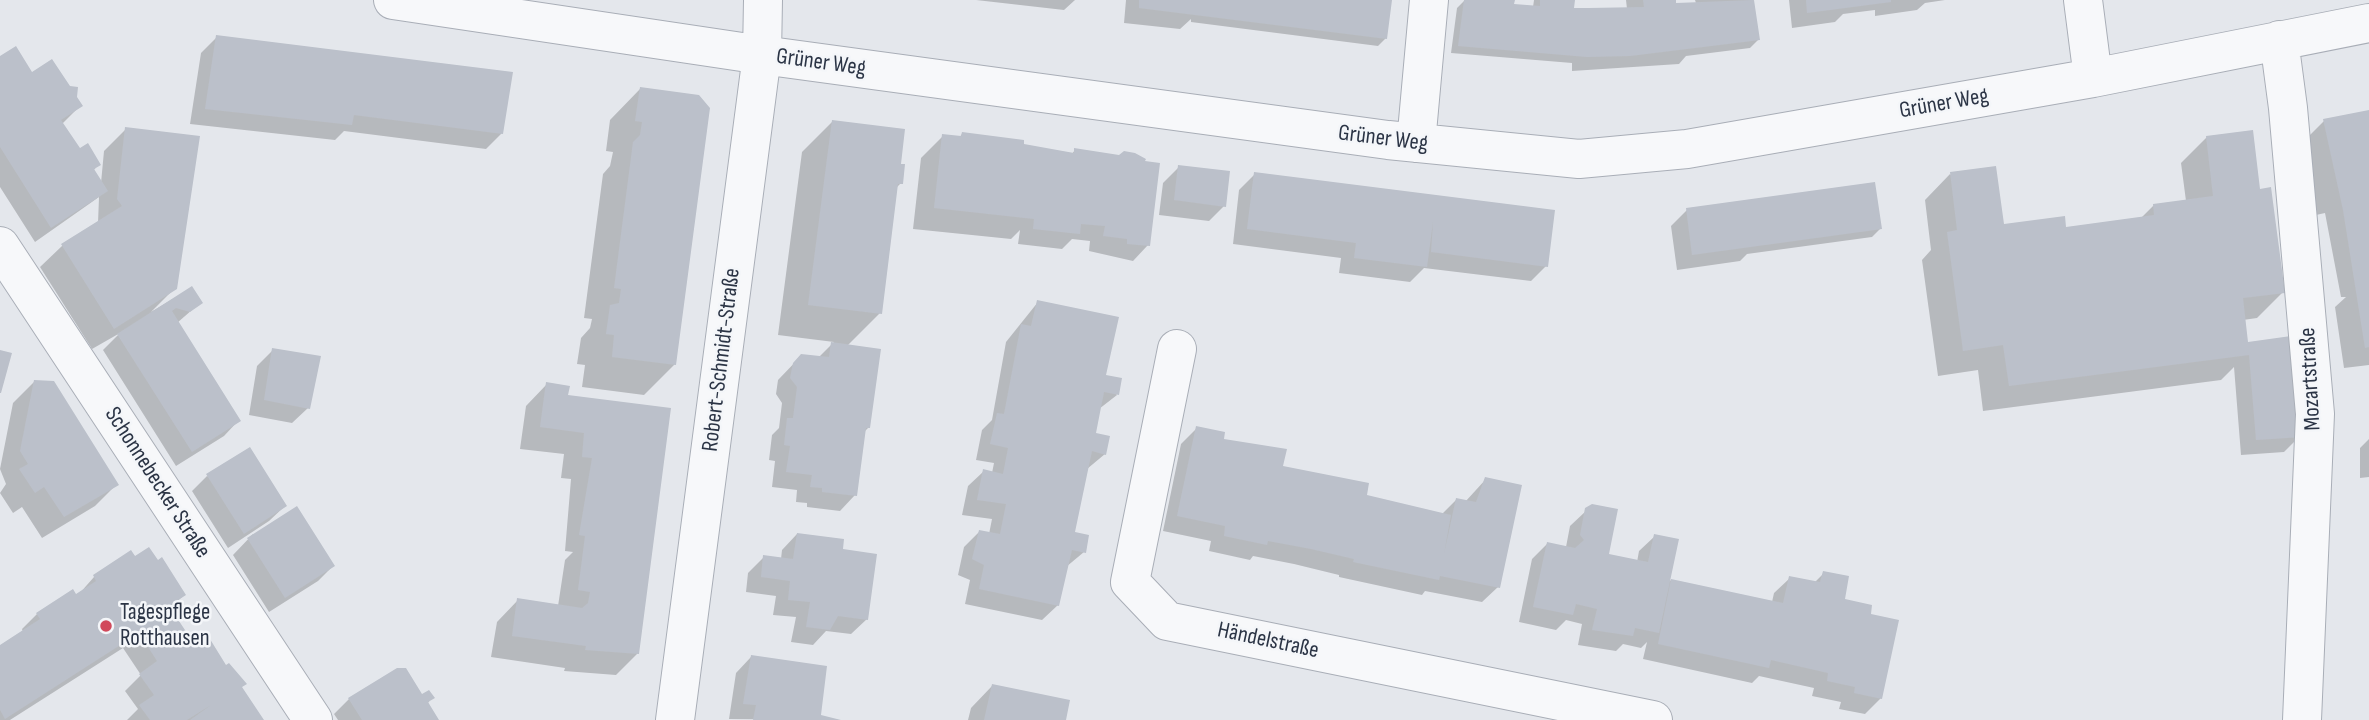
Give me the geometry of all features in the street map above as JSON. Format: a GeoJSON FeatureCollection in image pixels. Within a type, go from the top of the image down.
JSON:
{"type":"FeatureCollection","features":[{"type":"Feature","properties":{"kind":"street","name":"Grüner Weg"},"geometry":{"type":"LineString","coordinates":[[393,0],[762,55],[1416,143],[1579,159],[1687,149],[2093,78],[2369,23]]}},
{"type":"Feature","properties":{"kind":"street","name":"Robert-Schmidt-Straße"},"geometry":{"type":"LineString","coordinates":[[676,720],[762,55],[763,0]]}},
{"type":"Feature","properties":{"kind":"street"},"geometry":{"type":"LineString","coordinates":[[1416,143],[1429,0]]}},
{"type":"Feature","properties":{"kind":"street"},"geometry":{"type":"LineString","coordinates":[[2083,0],[2093,78]]}},
{"type":"Feature","properties":{"kind":"street","name":"Mozartstraße"},"geometry":{"type":"LineString","coordinates":[[2279,40],[2288,108],[2315,414],[2302,720]]}},
{"type":"Feature","properties":{"kind":"street","name":"Schonnebecker Straße"},"geometry":{"type":"LineString","coordinates":[[0,246],[313,720]]}},
{"type":"Feature","properties":{"kind":"street","name":"Händelstraße"},"geometry":{"type":"LineString","coordinates":[[1177,349],[1130,582],[1167,621],[1653,720]]}},
{"type":"Feature","properties":{"kind":"building"},"geometry":{"type":"Polygon","coordinates":[[[1139,0],[1392,0],[1387,39],[1139,8],[1139,0]]]}},
{"type":"Feature","properties":{"kind":"building"},"geometry":{"type":"Polygon","coordinates":[[[1464,0],[1515,0],[1514,4],[1540,6],[1540,0],[1575,0],[1574,8],[1588,8],[1644,7],[1643,0],[1676,0],[1676,3],[1754,0],[1760,40],[1630,56],[1587,57],[1458,46],[1464,0]]]}},
{"type":"Feature","properties":{"kind":"building"},"geometry":{"type":"Polygon","coordinates":[[[1806,0],[1891,0],[1891,2],[1807,13],[1806,0]]]}},
{"type":"Feature","properties":{"kind":"building"},"geometry":{"type":"Polygon","coordinates":[[[216,35],[513,72],[503,134],[354,115],[352,125],[205,109],[216,35]]]}},
{"type":"Feature","properties":{"kind":"building"},"geometry":{"type":"Polygon","coordinates":[[[16,46],[32,72],[52,59],[70,86],[78,87],[77,97],[83,106],[61,120],[80,148],[88,143],[101,165],[94,169],[108,191],[51,228],[0,147],[0,56],[16,46]]]}},
{"type":"Feature","properties":{"kind":"building"},"geometry":{"type":"Polygon","coordinates":[[[640,87],[699,95],[710,108],[676,365],[612,357],[614,335],[606,334],[610,305],[619,303],[621,289],[614,288],[633,142],[640,135],[642,122],[635,121],[640,87]]]}},
{"type":"Feature","properties":{"kind":"building"},"geometry":{"type":"Polygon","coordinates":[[[2369,110],[2369,347],[2365,348],[2343,210],[2323,119],[2369,110]]]}},
{"type":"Feature","properties":{"kind":"building"},"geometry":{"type":"Polygon","coordinates":[[[832,120],[905,129],[901,164],[905,164],[903,184],[898,184],[882,314],[808,305],[832,120]]]}},
{"type":"Feature","properties":{"kind":"building"},"geometry":{"type":"Polygon","coordinates":[[[125,127],[200,136],[177,289],[114,329],[61,244],[122,206],[117,199],[125,127]]]}},
{"type":"Feature","properties":{"kind":"building"},"geometry":{"type":"Polygon","coordinates":[[[2253,130],[2260,189],[2271,187],[2285,293],[2243,298],[2248,342],[2291,336],[2302,437],[2256,440],[2249,355],[2009,386],[2003,345],[1963,351],[1947,232],[1957,230],[1950,172],[1996,166],[2004,224],[2065,216],[2066,227],[2154,215],[2153,204],[2213,196],[2206,136],[2253,130]]]}},
{"type":"Feature","properties":{"kind":"building"},"geometry":{"type":"Polygon","coordinates":[[[962,132],[1024,140],[1024,144],[1074,153],[1074,148],[1119,155],[1124,151],[1135,153],[1146,159],[1145,161],[1160,163],[1150,246],[1127,244],[1127,239],[1103,236],[1105,226],[1081,224],[1080,234],[1033,229],[1034,219],[934,208],[942,134],[961,136],[962,132]]]}},
{"type":"Feature","properties":{"kind":"building"},"geometry":{"type":"Polygon","coordinates":[[[1178,165],[1230,171],[1226,207],[1174,200],[1178,165]]]}},
{"type":"Feature","properties":{"kind":"building"},"geometry":{"type":"Polygon","coordinates":[[[1254,172],[1555,210],[1548,267],[1431,252],[1433,222],[1427,267],[1354,258],[1356,243],[1247,229],[1254,172]]]}},
{"type":"Feature","properties":{"kind":"building"},"geometry":{"type":"Polygon","coordinates":[[[1875,182],[1882,229],[1692,255],[1686,208],[1875,182]]]}},
{"type":"Feature","properties":{"kind":"building"},"geometry":{"type":"Polygon","coordinates":[[[192,286],[203,303],[190,312],[176,308],[172,311],[241,421],[192,452],[117,334],[192,286]]]}},
{"type":"Feature","properties":{"kind":"building"},"geometry":{"type":"Polygon","coordinates":[[[1037,300],[1119,317],[1106,375],[1122,378],[1119,395],[1104,392],[1096,433],[1110,436],[1106,455],[1092,451],[1075,532],[1089,535],[1086,553],[1072,550],[1059,606],[979,589],[984,565],[972,559],[979,530],[1000,534],[1006,504],[977,500],[983,469],[1003,474],[1008,448],[990,444],[997,413],[1004,414],[1021,324],[1031,326],[1037,300]]]}},
{"type":"Feature","properties":{"kind":"building"},"geometry":{"type":"Polygon","coordinates":[[[831,342],[881,349],[857,496],[822,492],[822,488],[810,487],[812,475],[786,472],[790,446],[784,445],[787,418],[793,418],[797,387],[790,378],[793,363],[801,354],[829,357],[831,342]]]}},
{"type":"Feature","properties":{"kind":"building"},"geometry":{"type":"Polygon","coordinates":[[[272,348],[321,356],[310,409],[264,400],[272,348]]]}},
{"type":"Feature","properties":{"kind":"building"},"geometry":{"type":"Polygon","coordinates":[[[0,350],[12,353],[1,393],[0,393],[0,350]]]}},
{"type":"Feature","properties":{"kind":"building"},"geometry":{"type":"Polygon","coordinates":[[[34,380],[54,381],[119,485],[64,517],[44,487],[35,493],[19,469],[28,464],[20,451],[34,380]]]}},
{"type":"Feature","properties":{"kind":"building"},"geometry":{"type":"Polygon","coordinates":[[[546,382],[570,386],[568,395],[671,408],[639,654],[585,650],[586,646],[512,636],[517,598],[582,608],[588,603],[590,592],[578,590],[585,536],[579,535],[592,458],[582,457],[584,433],[540,427],[546,382]]]}},
{"type":"Feature","properties":{"kind":"building"},"geometry":{"type":"Polygon","coordinates":[[[1196,426],[1225,432],[1224,439],[1287,449],[1283,466],[1369,483],[1367,495],[1451,515],[1444,554],[1456,498],[1476,502],[1485,477],[1522,485],[1500,588],[1440,576],[1439,580],[1353,562],[1354,559],[1311,549],[1268,541],[1267,545],[1224,536],[1225,526],[1177,516],[1196,426]]]}},
{"type":"Feature","properties":{"kind":"building"},"geometry":{"type":"Polygon","coordinates":[[[250,447],[287,506],[244,534],[206,474],[250,447]]]}},
{"type":"Feature","properties":{"kind":"building"},"geometry":{"type":"Polygon","coordinates":[[[1592,504],[1618,509],[1609,554],[1648,562],[1654,534],[1679,539],[1659,633],[1635,628],[1633,636],[1592,630],[1597,609],[1576,604],[1573,615],[1533,607],[1547,542],[1575,548],[1584,540],[1580,535],[1585,508],[1592,504]]]}},
{"type":"Feature","properties":{"kind":"building"},"geometry":{"type":"Polygon","coordinates":[[[297,506],[335,566],[285,598],[247,538],[297,506]]]}},
{"type":"Feature","properties":{"kind":"building"},"geometry":{"type":"Polygon","coordinates":[[[797,533],[844,539],[843,549],[877,554],[868,620],[838,616],[830,630],[806,627],[810,602],[788,600],[790,581],[761,577],[763,555],[793,559],[797,533]]]}},
{"type":"Feature","properties":{"kind":"building","name":"Tagespflege Rotthausen"},"geometry":{"type":"Polygon","coordinates":[[[149,547],[158,560],[162,557],[186,595],[169,606],[191,639],[205,631],[226,665],[229,663],[247,684],[242,687],[264,720],[190,720],[211,705],[187,720],[150,720],[139,705],[154,695],[139,674],[157,661],[139,633],[5,719],[0,710],[0,645],[40,619],[36,613],[73,589],[76,594],[96,581],[93,575],[131,550],[135,556],[149,547]]]}},
{"type":"Feature","properties":{"kind":"building"},"geometry":{"type":"Polygon","coordinates":[[[1823,571],[1849,576],[1845,599],[1872,605],[1871,614],[1899,620],[1882,699],[1854,693],[1855,687],[1827,681],[1828,673],[1771,660],[1769,668],[1658,644],[1671,579],[1783,603],[1789,576],[1820,582],[1823,571]]]}},
{"type":"Feature","properties":{"kind":"building"},"geometry":{"type":"Polygon","coordinates":[[[751,655],[827,666],[821,715],[841,720],[753,720],[756,705],[743,704],[751,655]]]}},
{"type":"Feature","properties":{"kind":"building"},"geometry":{"type":"Polygon","coordinates":[[[397,668],[406,668],[422,694],[429,690],[435,698],[428,702],[439,720],[362,720],[348,698],[397,668]]]}},
{"type":"Feature","properties":{"kind":"building"},"geometry":{"type":"Polygon","coordinates":[[[992,684],[1070,700],[1066,720],[984,720],[992,684]]]}},
{"type":"Feature","properties":{"kind":"place","name":"Tagespflege Rotthausen"},"geometry":{"type":"Point","coordinates":[106,626]}}]}
